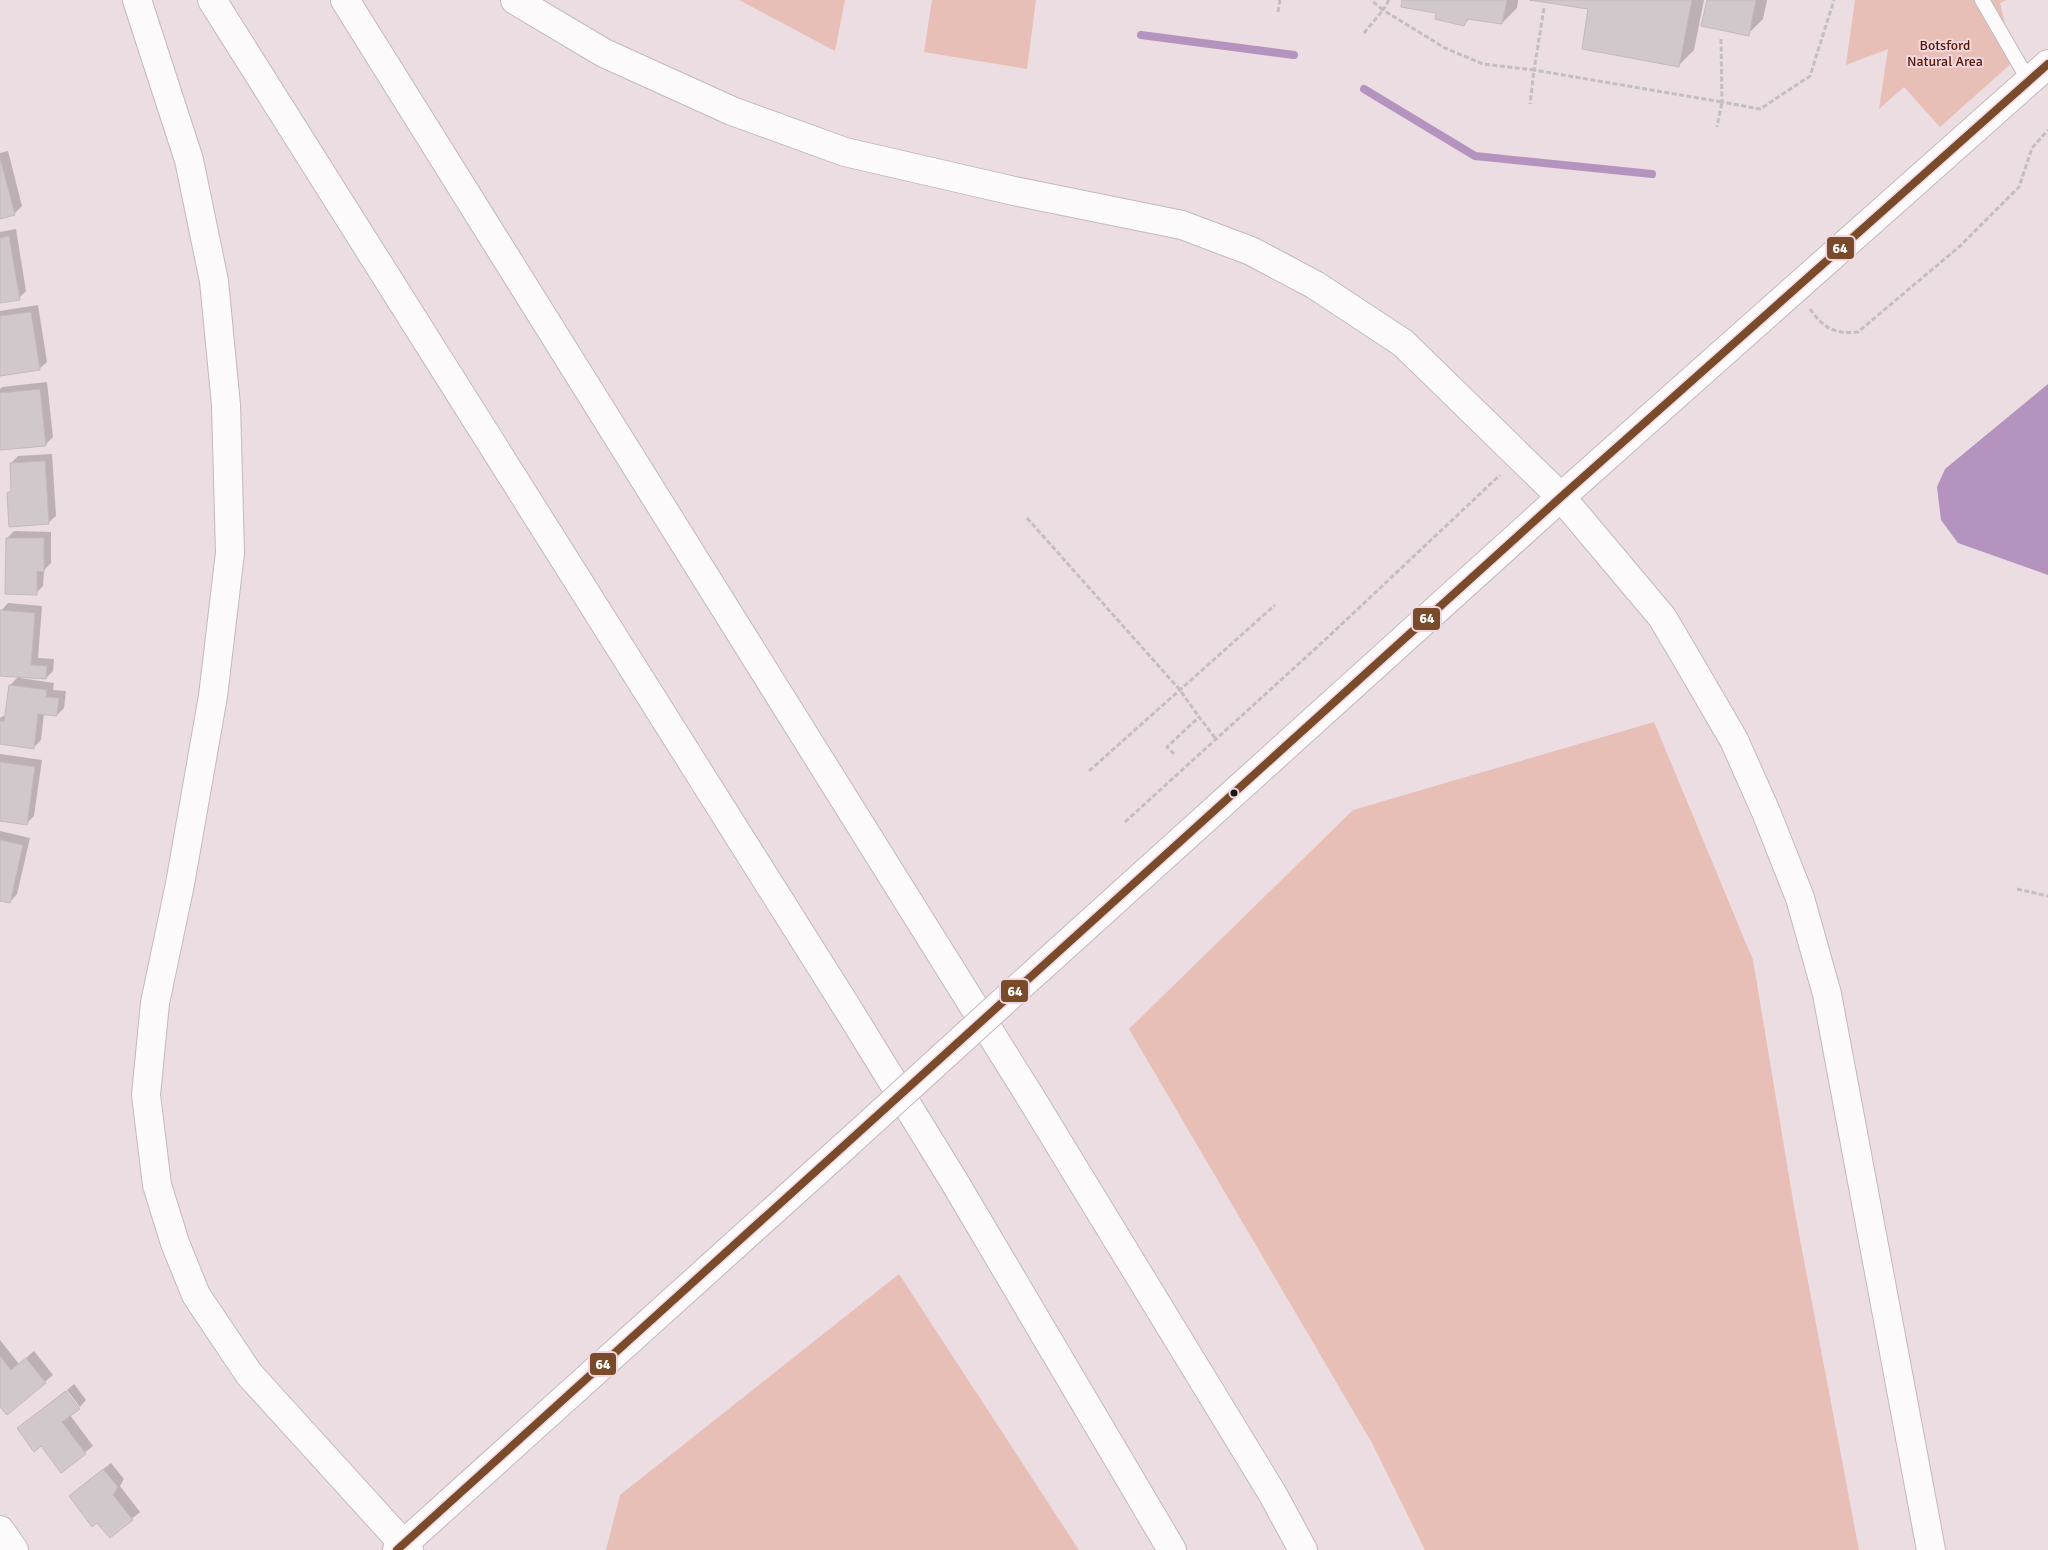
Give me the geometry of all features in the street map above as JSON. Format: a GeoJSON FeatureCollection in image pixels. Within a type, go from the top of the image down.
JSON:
{"type":"FeatureCollection","features":[{"type":"Feature","properties":{"kind":"main road"},"geometry":{"type":"LineString","coordinates":[[137,0],[189,160],[214,281],[226,404],[230,553],[213,696],[180,884],[155,1003],[146,1095],[157,1185],[175,1243],[196,1295],[248,1374],[403,1548],[1561,497],[2039,73]]}},
{"type":"Feature","properties":{"kind":"main road"},"geometry":{"type":"LineString","coordinates":[[212,0],[846,1006],[954,1181],[1172,1550]]}},
{"type":"Feature","properties":{"kind":"main road"},"geometry":{"type":"LineString","coordinates":[[345,0],[1031,1098],[1272,1493],[1302,1550]]}},
{"type":"Feature","properties":{"kind":"main road"},"geometry":{"type":"LineString","coordinates":[[515,0],[604,54],[732,111],[845,152],[1014,191],[1182,225],[1251,251],[1315,285],[1403,344],[1561,497],[1662,617],[1734,740],[1766,812],[1800,898],[1827,994],[1931,1550]]}},
{"type":"Feature","properties":{"kind":"main road"},"geometry":{"type":"LineString","coordinates":[[0,1530],[14,1550]]}},
{"type":"Feature","properties":{"kind":"lane"},"geometry":{"type":"LineString","coordinates":[[1982,0],[2039,73]]}},
{"type":"Feature","properties":{"kind":"path"},"geometry":{"type":"LineString","coordinates":[[1278,12],[1280,0]]}},
{"type":"Feature","properties":{"kind":"path"},"geometry":{"type":"LineString","coordinates":[[1371,0],[1383,10],[1446,48],[1483,64],[1534,70],[1760,109],[1810,76],[1834,0]]}},
{"type":"Feature","properties":{"kind":"path"},"geometry":{"type":"LineString","coordinates":[[1364,33],[1389,0]]}},
{"type":"Feature","properties":{"kind":"path"},"geometry":{"type":"LineString","coordinates":[[1530,104],[1544,8]]}},
{"type":"Feature","properties":{"kind":"path"},"geometry":{"type":"LineString","coordinates":[[1717,127],[1722,102],[1721,39]]}},
{"type":"Feature","properties":{"kind":"path"},"geometry":{"type":"LineString","coordinates":[[1796,288],[1811,312],[1823,325],[1840,334],[1858,332],[1960,246],[2019,187],[2032,148],[2048,130]]}},
{"type":"Feature","properties":{"kind":"path"},"geometry":{"type":"LineString","coordinates":[[1124,822],[1327,638],[1500,474]]}},
{"type":"Feature","properties":{"kind":"path"},"geometry":{"type":"LineString","coordinates":[[1027,518],[1180,690],[1215,738]]}},
{"type":"Feature","properties":{"kind":"path"},"geometry":{"type":"LineString","coordinates":[[1089,771],[1275,605]]}},
{"type":"Feature","properties":{"kind":"path"},"geometry":{"type":"LineString","coordinates":[[1174,754],[1167,747],[1199,717]]}},
{"type":"Feature","properties":{"kind":"path"},"geometry":{"type":"LineString","coordinates":[[2017,889],[2048,896]]}},
{"type":"Feature","properties":{"kind":"green space"},"geometry":{"type":"Polygon","coordinates":[[[739,0],[845,0],[835,51],[739,0]]]}},
{"type":"Feature","properties":{"kind":"green space"},"geometry":{"type":"Polygon","coordinates":[[[932,0],[1036,0],[1027,69],[924,52],[932,0]]]}},
{"type":"Feature","properties":{"kind":"green space","name":"Botsford Natural Area"},"geometry":{"type":"Polygon","coordinates":[[[1855,0],[2007,0],[2000,3],[2014,61],[1940,127],[1904,87],[1879,109],[1888,49],[1846,65],[1855,0]]]}},
{"type":"Feature","properties":{"kind":"green space"},"geometry":{"type":"Polygon","coordinates":[[[1654,722],[1753,960],[1795,1213],[1859,1550],[1425,1550],[1372,1443],[1129,1029],[1353,810],[1654,722]]]}},
{"type":"Feature","properties":{"kind":"green space"},"geometry":{"type":"Polygon","coordinates":[[[899,1274],[1079,1550],[606,1550],[620,1495],[899,1274]]]}},
{"type":"Feature","properties":{"kind":"shaded area"},"geometry":{"type":"Polygon","coordinates":[[[2048,384],[2048,575],[1958,543],[1941,520],[1937,487],[1945,469],[2048,384]]]}},
{"type":"Feature","properties":{"kind":"building"},"geometry":{"type":"Polygon","coordinates":[[[1402,0],[1507,0],[1502,24],[1467,19],[1464,26],[1435,19],[1436,13],[1401,7],[1402,0]]]}},
{"type":"Feature","properties":{"kind":"building"},"geometry":{"type":"Polygon","coordinates":[[[1529,0],[1692,0],[1679,67],[1582,49],[1588,9],[1529,0]]]}},
{"type":"Feature","properties":{"kind":"building"},"geometry":{"type":"Polygon","coordinates":[[[1707,0],[1756,0],[1749,36],[1701,26],[1707,0]]]}},
{"type":"Feature","properties":{"kind":"building"},"geometry":{"type":"Polygon","coordinates":[[[0,158],[15,215],[0,219],[0,158]]]}},
{"type":"Feature","properties":{"kind":"building"},"geometry":{"type":"Polygon","coordinates":[[[9,236],[20,300],[0,303],[0,238],[9,236]]]}},
{"type":"Feature","properties":{"kind":"building"},"geometry":{"type":"Polygon","coordinates":[[[31,312],[40,370],[0,376],[0,316],[31,312]]]}},
{"type":"Feature","properties":{"kind":"building"},"geometry":{"type":"Polygon","coordinates":[[[40,389],[46,446],[0,450],[0,393],[40,389]]]}},
{"type":"Feature","properties":{"kind":"building"},"geometry":{"type":"Polygon","coordinates":[[[45,461],[49,524],[9,527],[7,493],[11,491],[10,463],[45,461]]]}},
{"type":"Feature","properties":{"kind":"building"},"geometry":{"type":"Polygon","coordinates":[[[6,538],[44,538],[44,572],[37,571],[37,595],[5,594],[6,538]]]}},
{"type":"Feature","properties":{"kind":"building"},"geometry":{"type":"Polygon","coordinates":[[[0,610],[35,613],[31,665],[47,666],[46,679],[0,676],[0,610]]]}},
{"type":"Feature","properties":{"kind":"building"},"geometry":{"type":"Polygon","coordinates":[[[9,685],[47,690],[46,697],[59,698],[57,716],[38,714],[34,749],[0,744],[0,721],[4,721],[9,685]]]}},
{"type":"Feature","properties":{"kind":"building"},"geometry":{"type":"Polygon","coordinates":[[[0,762],[35,767],[27,825],[0,821],[0,762]]]}},
{"type":"Feature","properties":{"kind":"building"},"geometry":{"type":"Polygon","coordinates":[[[0,840],[23,845],[10,903],[0,901],[0,840]]]}},
{"type":"Feature","properties":{"kind":"building"},"geometry":{"type":"Polygon","coordinates":[[[0,1356],[11,1370],[26,1358],[46,1383],[7,1415],[0,1407],[0,1356]]]}},
{"type":"Feature","properties":{"kind":"building"},"geometry":{"type":"Polygon","coordinates":[[[66,1391],[80,1409],[62,1422],[86,1454],[61,1473],[41,1446],[34,1452],[17,1428],[66,1391]]]}},
{"type":"Feature","properties":{"kind":"building"},"geometry":{"type":"Polygon","coordinates":[[[103,1469],[118,1487],[113,1495],[133,1520],[110,1538],[97,1523],[92,1527],[69,1496],[103,1469]]]}},
{"type":"Feature","properties":{"kind":"waterway"},"geometry":{"type":"LineString","coordinates":[[1141,35],[1294,55]]}},
{"type":"Feature","properties":{"kind":"waterway"},"geometry":{"type":"LineString","coordinates":[[1364,89],[1475,156],[1652,174]]}},
{"type":"Feature","properties":{"kind":"transit line","name":"64"},"geometry":{"type":"LineString","coordinates":[[397,1550],[1561,497],[2048,64]]}}]}
